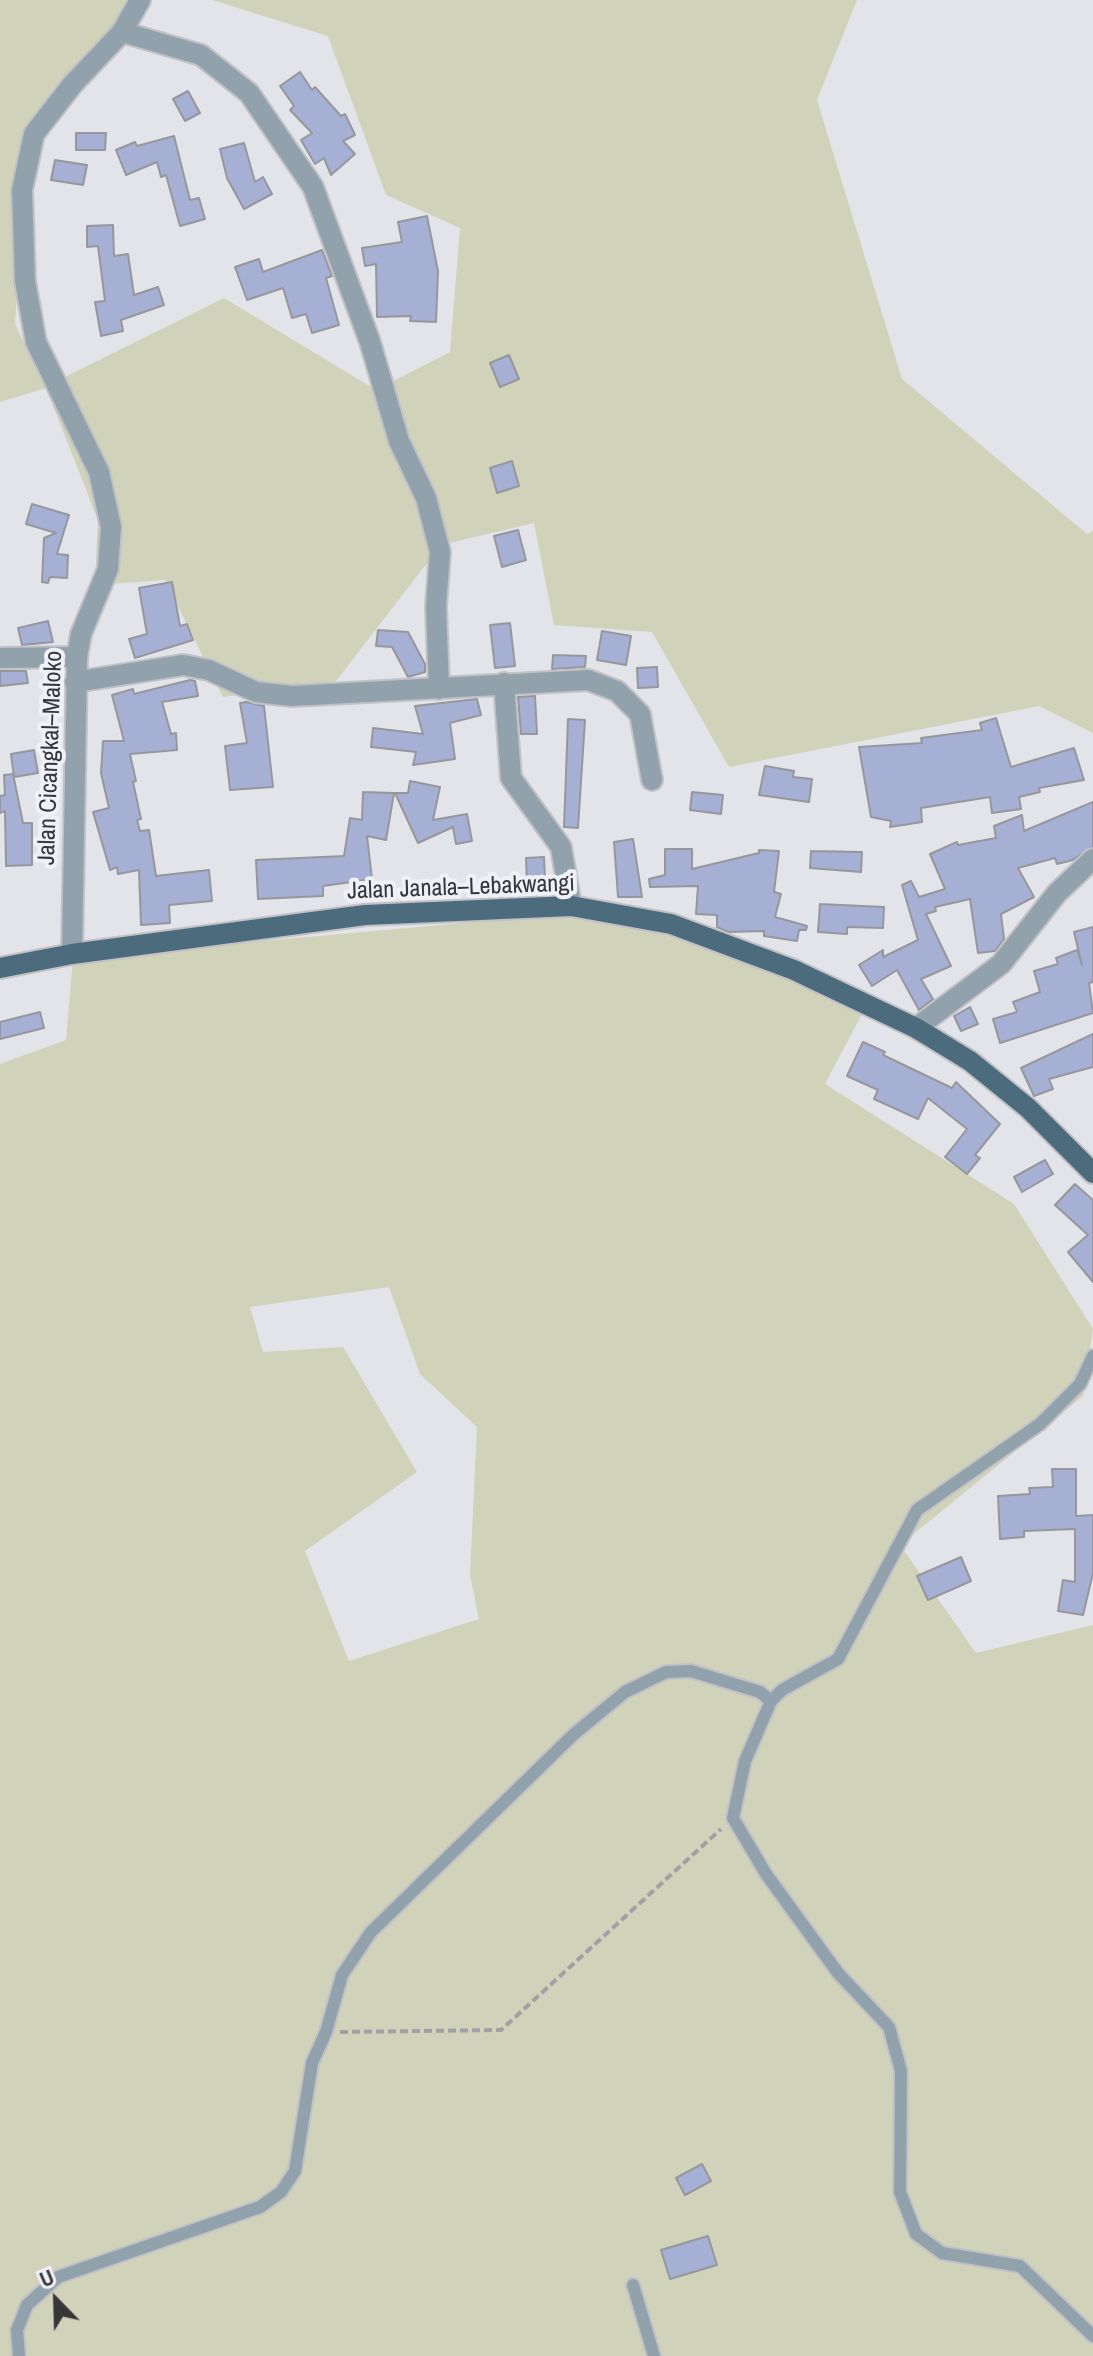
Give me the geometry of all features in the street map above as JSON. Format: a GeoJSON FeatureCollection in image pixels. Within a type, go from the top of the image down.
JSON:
{"type":"FeatureCollection","features":[{"type":"Feature","properties":{"kind":"main road","name":"Jalan Janala–Lebakwangi"},"geometry":{"type":"LineString","coordinates":[[0,968],[72,954],[365,915],[571,906],[671,924],[794,970],[916,1028],[970,1061],[1016,1099],[1093,1173]]}},
{"type":"Feature","properties":{"kind":"street","name":"Jalan Cicangkal–Maloko"},"geometry":{"type":"LineString","coordinates":[[72,954],[77,657],[81,634],[108,569],[111,527],[99,472],[36,342],[25,281],[22,190],[34,134],[72,85],[122,32],[140,0]]}},
{"type":"Feature","properties":{"kind":"street"},"geometry":{"type":"LineString","coordinates":[[122,32],[201,55],[249,93],[313,187],[370,342],[399,441],[426,498],[440,552],[436,606],[439,689]]}},
{"type":"Feature","properties":{"kind":"street"},"geometry":{"type":"LineString","coordinates":[[0,658],[77,657]]}},
{"type":"Feature","properties":{"kind":"street"},"geometry":{"type":"LineString","coordinates":[[75,682],[183,665],[209,670],[256,692],[292,696],[588,680],[617,691],[640,714],[652,780]]}},
{"type":"Feature","properties":{"kind":"street"},"geometry":{"type":"LineString","coordinates":[[504,683],[511,778],[561,847],[571,906]]}},
{"type":"Feature","properties":{"kind":"street"},"geometry":{"type":"LineString","coordinates":[[916,1028],[1001,964],[1057,893],[1093,859]]}},
{"type":"Feature","properties":{"kind":"lane"},"geometry":{"type":"LineString","coordinates":[[1093,1356],[1080,1384],[1040,1424],[917,1510],[838,1659],[782,1690],[771,1701],[745,1761],[733,1818],[766,1874],[838,1973],[889,2027],[901,2071],[900,2192],[916,2234],[942,2253],[1020,2266],[1093,2336]]}},
{"type":"Feature","properties":{"kind":"lane"},"geometry":{"type":"LineString","coordinates":[[19,2356],[17,2330],[27,2305],[58,2277],[260,2207],[281,2192],[295,2171],[312,2063],[326,2032],[342,1975],[371,1932],[573,1735],[625,1692],[666,1672],[691,1671],[760,1692],[771,1701]]}},
{"type":"Feature","properties":{"kind":"lane"},"geometry":{"type":"LineString","coordinates":[[633,2285],[654,2356]]}},
{"type":"Feature","properties":{"kind":"path"},"geometry":{"type":"LineString","coordinates":[[326,2032],[501,2030],[733,1818]]}},
{"type":"Feature","properties":{"kind":"green space"},"geometry":{"type":"Polygon","coordinates":[[[0,0],[133,0],[24,152],[15,324],[45,387],[224,298],[376,390],[450,352],[460,228],[386,195],[328,36],[212,0],[857,0],[817,100],[902,379],[1087,534],[1093,531],[1093,733],[1039,706],[729,767],[652,632],[554,625],[534,523],[441,545],[336,681],[223,697],[165,580],[95,585],[98,520],[46,388],[0,402],[0,0]]]}},
{"type":"Feature","properties":{"kind":"green space"},"geometry":{"type":"Polygon","coordinates":[[[575,913],[728,950],[864,1010],[825,1084],[1014,1204],[1093,1329],[1083,1396],[900,1545],[976,1653],[1093,1625],[1093,2356],[0,2356],[0,1064],[66,1040],[73,958],[575,913]],[[389,1287],[250,1307],[263,1352],[343,1347],[417,1472],[305,1551],[349,1661],[479,1619],[470,1575],[477,1427],[420,1374],[389,1287]]]}},
{"type":"Feature","properties":{"kind":"building"},"geometry":{"type":"Polygon","coordinates":[[[300,72],[312,90],[315,87],[341,116],[345,114],[355,135],[343,141],[355,154],[331,175],[324,158],[315,164],[301,140],[312,133],[290,110],[294,106],[280,86],[300,72]]]}},
{"type":"Feature","properties":{"kind":"building"},"geometry":{"type":"Polygon","coordinates":[[[188,91],[200,113],[185,121],[173,99],[188,91]]]}},
{"type":"Feature","properties":{"kind":"building"},"geometry":{"type":"Polygon","coordinates":[[[76,133],[106,133],[105,150],[76,150],[76,133]]]}},
{"type":"Feature","properties":{"kind":"building"},"geometry":{"type":"Polygon","coordinates":[[[174,136],[190,200],[199,198],[205,219],[180,226],[166,175],[161,177],[157,162],[126,175],[116,150],[135,142],[137,146],[174,136]]]}},
{"type":"Feature","properties":{"kind":"building"},"geometry":{"type":"Polygon","coordinates":[[[244,143],[255,182],[263,177],[272,194],[244,209],[227,178],[220,149],[244,143]]]}},
{"type":"Feature","properties":{"kind":"building"},"geometry":{"type":"Polygon","coordinates":[[[55,160],[87,165],[83,185],[51,180],[55,160]]]}},
{"type":"Feature","properties":{"kind":"building"},"geometry":{"type":"Polygon","coordinates":[[[427,216],[438,271],[436,322],[410,321],[411,316],[377,317],[376,264],[365,266],[362,248],[402,242],[398,222],[427,216]]]}},
{"type":"Feature","properties":{"kind":"building"},"geometry":{"type":"Polygon","coordinates":[[[113,225],[114,256],[128,254],[134,295],[158,287],[164,305],[121,320],[123,331],[101,336],[95,302],[105,301],[98,246],[87,247],[87,226],[113,225]]]}},
{"type":"Feature","properties":{"kind":"building"},"geometry":{"type":"Polygon","coordinates":[[[322,250],[332,276],[326,278],[339,325],[312,333],[306,314],[292,318],[283,288],[247,300],[235,267],[259,259],[263,272],[322,250]]]}},
{"type":"Feature","properties":{"kind":"building"},"geometry":{"type":"Polygon","coordinates":[[[509,355],[519,379],[500,387],[490,363],[509,355]]]}},
{"type":"Feature","properties":{"kind":"building"},"geometry":{"type":"Polygon","coordinates":[[[512,461],[519,486],[497,493],[490,468],[512,461]]]}},
{"type":"Feature","properties":{"kind":"building"},"geometry":{"type":"Polygon","coordinates":[[[32,504],[69,515],[57,554],[68,555],[67,578],[50,577],[48,583],[42,582],[44,538],[56,533],[26,524],[32,504]]]}},
{"type":"Feature","properties":{"kind":"building"},"geometry":{"type":"Polygon","coordinates":[[[518,530],[526,560],[502,567],[494,536],[518,530]]]}},
{"type":"Feature","properties":{"kind":"building"},"geometry":{"type":"Polygon","coordinates":[[[172,582],[180,626],[187,624],[193,640],[135,658],[129,639],[147,634],[139,588],[172,582]]]}},
{"type":"Feature","properties":{"kind":"building"},"geometry":{"type":"Polygon","coordinates":[[[48,621],[53,642],[22,645],[18,628],[48,621]]]}},
{"type":"Feature","properties":{"kind":"building"},"geometry":{"type":"Polygon","coordinates":[[[510,623],[515,666],[495,668],[490,625],[510,623]]]}},
{"type":"Feature","properties":{"kind":"building"},"geometry":{"type":"Polygon","coordinates":[[[378,630],[408,632],[425,664],[425,672],[408,677],[392,647],[376,646],[378,630]]]}},
{"type":"Feature","properties":{"kind":"building"},"geometry":{"type":"Polygon","coordinates":[[[602,631],[631,636],[626,665],[597,660],[602,631]]]}},
{"type":"Feature","properties":{"kind":"building"},"geometry":{"type":"Polygon","coordinates":[[[553,655],[586,656],[585,667],[552,669],[553,655]]]}},
{"type":"Feature","properties":{"kind":"building"},"geometry":{"type":"Polygon","coordinates":[[[657,667],[658,687],[638,688],[637,668],[657,667]]]}},
{"type":"Feature","properties":{"kind":"building"},"geometry":{"type":"Polygon","coordinates":[[[0,671],[26,671],[28,683],[0,686],[0,671]]]}},
{"type":"Feature","properties":{"kind":"building"},"geometry":{"type":"Polygon","coordinates":[[[195,681],[198,696],[162,702],[171,734],[176,733],[177,750],[130,754],[141,819],[137,820],[140,831],[149,830],[156,876],[209,870],[212,901],[169,905],[170,923],[141,925],[139,870],[118,874],[117,867],[110,870],[93,812],[109,808],[101,773],[103,741],[124,741],[112,695],[133,689],[134,694],[195,681]]]}},
{"type":"Feature","properties":{"kind":"building"},"geometry":{"type":"Polygon","coordinates":[[[535,696],[537,734],[521,734],[518,697],[535,696]]]}},
{"type":"Feature","properties":{"kind":"building"},"geometry":{"type":"Polygon","coordinates":[[[477,699],[481,715],[450,723],[455,759],[413,765],[416,752],[371,747],[373,728],[423,734],[415,706],[477,699]]]}},
{"type":"Feature","properties":{"kind":"building"},"geometry":{"type":"Polygon","coordinates":[[[240,703],[264,706],[273,787],[230,790],[225,746],[247,743],[240,703]]]}},
{"type":"Feature","properties":{"kind":"building"},"geometry":{"type":"Polygon","coordinates":[[[996,718],[1011,767],[1074,748],[1084,780],[1039,788],[1040,792],[1019,797],[1021,809],[992,813],[990,797],[921,808],[922,822],[890,827],[891,821],[871,817],[859,747],[922,743],[921,738],[982,730],[980,723],[996,718]]]}},
{"type":"Feature","properties":{"kind":"building"},"geometry":{"type":"Polygon","coordinates":[[[568,719],[585,720],[578,828],[564,827],[568,719]]]}},
{"type":"Feature","properties":{"kind":"building"},"geometry":{"type":"Polygon","coordinates":[[[34,750],[38,773],[14,777],[11,754],[34,750]]]}},
{"type":"Feature","properties":{"kind":"building"},"geometry":{"type":"Polygon","coordinates":[[[765,766],[794,771],[793,777],[812,779],[809,802],[759,795],[765,766]]]}},
{"type":"Feature","properties":{"kind":"building"},"geometry":{"type":"Polygon","coordinates":[[[13,774],[23,823],[32,823],[32,865],[6,866],[5,811],[0,813],[0,796],[5,795],[4,775],[13,774]]]}},
{"type":"Feature","properties":{"kind":"building"},"geometry":{"type":"Polygon","coordinates":[[[410,781],[440,787],[433,820],[467,814],[472,841],[456,844],[453,827],[418,843],[395,793],[408,793],[410,781]]]}},
{"type":"Feature","properties":{"kind":"building"},"geometry":{"type":"Polygon","coordinates":[[[363,792],[394,793],[386,840],[367,836],[372,879],[323,886],[323,896],[258,899],[256,860],[344,856],[350,818],[362,820],[363,792]]]}},
{"type":"Feature","properties":{"kind":"building"},"geometry":{"type":"Polygon","coordinates":[[[692,792],[723,795],[721,814],[690,810],[692,792]]]}},
{"type":"Feature","properties":{"kind":"building"},"geometry":{"type":"Polygon","coordinates":[[[1093,802],[1093,846],[1073,860],[1057,864],[1055,858],[1018,868],[1034,897],[1001,914],[1004,939],[995,951],[978,953],[970,899],[935,907],[936,911],[926,914],[951,966],[921,979],[933,999],[919,1010],[897,970],[872,986],[859,965],[883,950],[883,957],[918,940],[902,885],[911,881],[919,897],[945,889],[930,854],[957,842],[958,845],[996,838],[994,826],[1022,815],[1024,831],[1093,802]]]}},
{"type":"Feature","properties":{"kind":"building"},"geometry":{"type":"Polygon","coordinates":[[[633,839],[642,897],[618,897],[614,842],[633,839]]]}},
{"type":"Feature","properties":{"kind":"building"},"geometry":{"type":"Polygon","coordinates":[[[665,849],[692,849],[692,869],[759,853],[759,850],[779,851],[774,892],[781,894],[775,917],[807,926],[806,930],[799,930],[797,941],[764,936],[764,931],[728,932],[717,927],[717,915],[696,914],[698,886],[650,887],[649,879],[665,875],[665,849]]]}},
{"type":"Feature","properties":{"kind":"building"},"geometry":{"type":"Polygon","coordinates":[[[811,851],[862,852],[861,872],[810,868],[811,851]]]}},
{"type":"Feature","properties":{"kind":"building"},"geometry":{"type":"Polygon","coordinates":[[[544,857],[545,881],[527,882],[526,858],[544,857]]]}},
{"type":"Feature","properties":{"kind":"building"},"geometry":{"type":"Polygon","coordinates":[[[820,904],[884,907],[883,928],[847,927],[847,934],[818,932],[820,904]]]}},
{"type":"Feature","properties":{"kind":"building"},"geometry":{"type":"Polygon","coordinates":[[[1093,927],[1093,982],[1089,983],[1093,1013],[1000,1043],[993,1019],[1017,1012],[1013,1002],[1040,992],[1034,971],[1058,964],[1056,958],[1077,950],[1082,965],[1074,932],[1093,927]]]}},
{"type":"Feature","properties":{"kind":"building"},"geometry":{"type":"Polygon","coordinates":[[[970,1007],[978,1024],[961,1031],[954,1016],[970,1007]]]}},
{"type":"Feature","properties":{"kind":"building"},"geometry":{"type":"Polygon","coordinates":[[[40,1012],[44,1028],[0,1039],[0,1022],[40,1012]]]}},
{"type":"Feature","properties":{"kind":"building"},"geometry":{"type":"Polygon","coordinates":[[[1093,1034],[1093,1067],[1049,1079],[1053,1089],[1034,1096],[1021,1068],[1093,1034]]]}},
{"type":"Feature","properties":{"kind":"building"},"geometry":{"type":"Polygon","coordinates":[[[863,1042],[952,1088],[956,1082],[1000,1124],[975,1155],[980,1158],[967,1174],[945,1157],[967,1129],[928,1098],[918,1119],[874,1099],[878,1090],[847,1076],[863,1042]]]}},
{"type":"Feature","properties":{"kind":"building"},"geometry":{"type":"Polygon","coordinates":[[[1045,1160],[1053,1174],[1022,1192],[1014,1177],[1045,1160]]]}},
{"type":"Feature","properties":{"kind":"building"},"geometry":{"type":"Polygon","coordinates":[[[1075,1184],[1093,1200],[1093,1282],[1068,1252],[1088,1235],[1055,1205],[1075,1184]]]}},
{"type":"Feature","properties":{"kind":"building"},"geometry":{"type":"Polygon","coordinates":[[[1052,1469],[1076,1469],[1076,1516],[1093,1515],[1093,1573],[1083,1615],[1058,1611],[1063,1580],[1075,1582],[1075,1529],[1024,1531],[1024,1537],[1000,1539],[998,1496],[1030,1494],[1029,1488],[1053,1487],[1052,1469]]]}},
{"type":"Feature","properties":{"kind":"building"},"geometry":{"type":"Polygon","coordinates":[[[961,1557],[971,1581],[928,1600],[917,1576],[961,1557]]]}},
{"type":"Feature","properties":{"kind":"building"},"geometry":{"type":"Polygon","coordinates":[[[702,2164],[711,2181],[685,2195],[676,2178],[702,2164]]]}},
{"type":"Feature","properties":{"kind":"building"},"geometry":{"type":"Polygon","coordinates":[[[708,2236],[717,2265],[670,2279],[661,2250],[708,2236]]]}}]}
